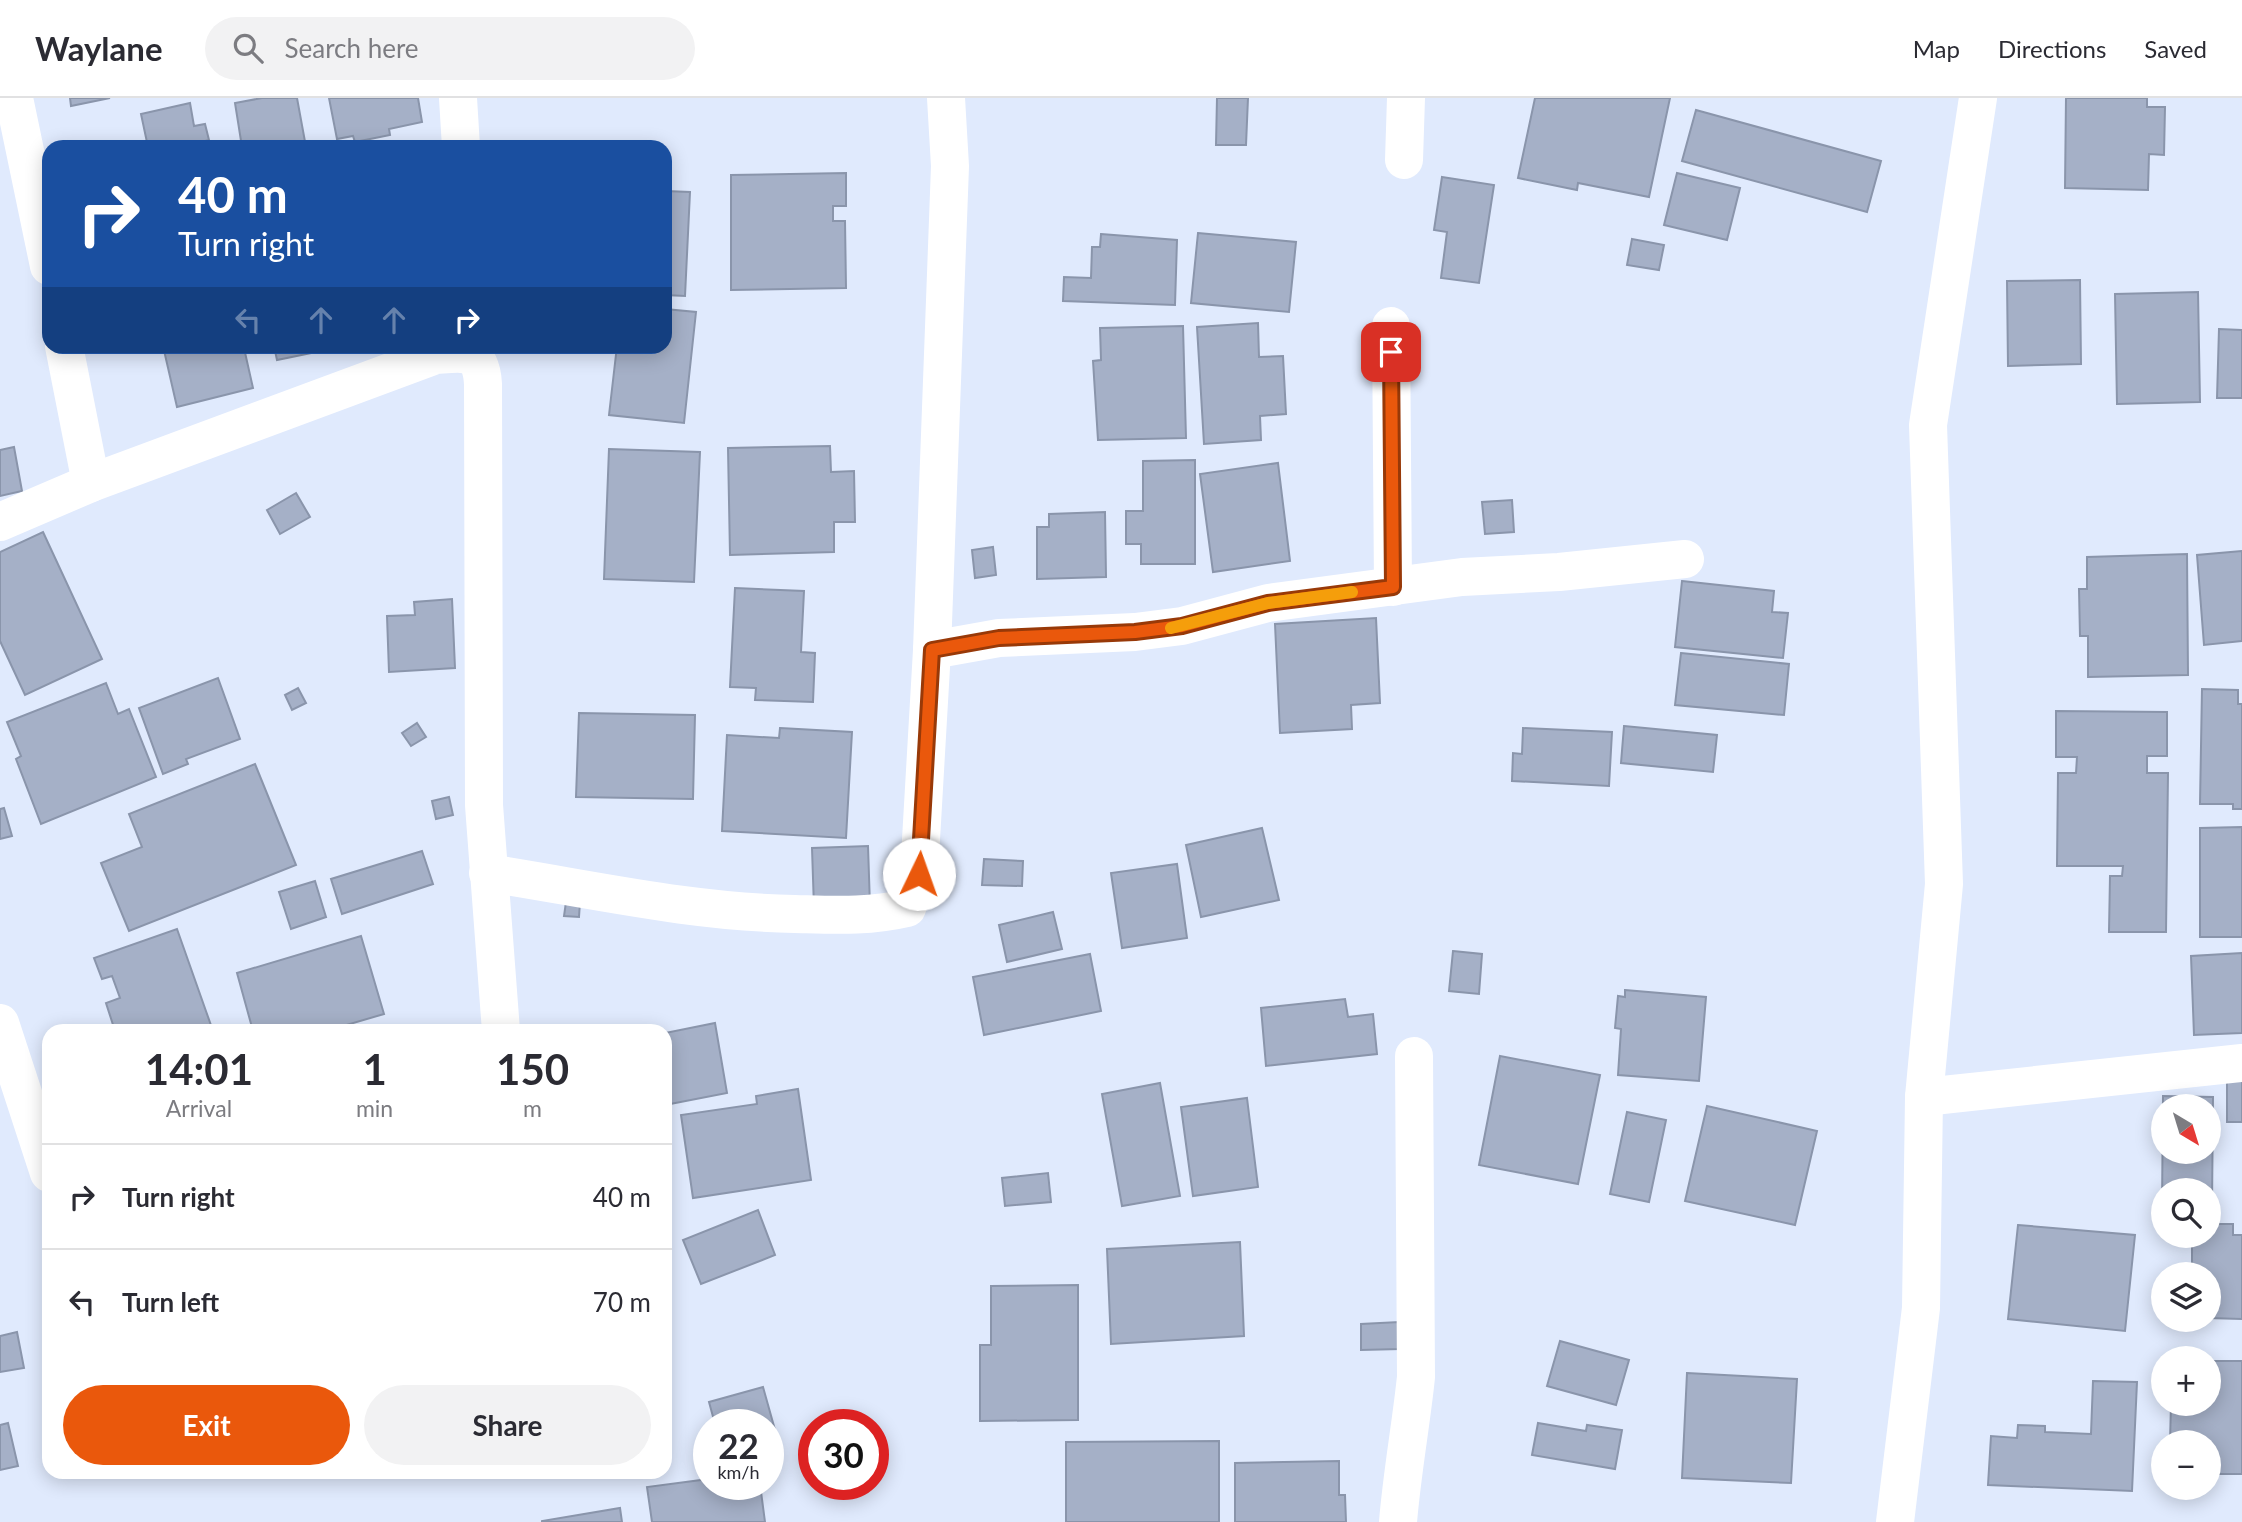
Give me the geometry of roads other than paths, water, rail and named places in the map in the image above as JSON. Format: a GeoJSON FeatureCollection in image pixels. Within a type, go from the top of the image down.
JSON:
{"type":"FeatureCollection","features":[{"type":"Feature","properties":{"kind":"street"},"geometry":{"type":"LineString","coordinates":[[15,98],[42,231]]}},
{"type":"Feature","properties":{"kind":"street"},"geometry":{"type":"LineString","coordinates":[[458,98],[461,140]]}},
{"type":"Feature","properties":{"kind":"street"},"geometry":{"type":"LineString","coordinates":[[488,873],[613,897],[736,913],[872,916],[907,908],[919,874],[932,650],[950,166],[946,98]]}},
{"type":"Feature","properties":{"kind":"street"},"geometry":{"type":"LineString","coordinates":[[1404,160],[1406,98]]}},
{"type":"Feature","properties":{"kind":"street"},"geometry":{"type":"LineString","coordinates":[[1895,1522],[1921,1308],[1924,1097],[1944,884],[1928,425],[1978,98]]}},
{"type":"Feature","properties":{"kind":"street"},"geometry":{"type":"LineString","coordinates":[[1391,326],[1393,587]]}},
{"type":"Feature","properties":{"kind":"street"},"geometry":{"type":"LineString","coordinates":[[66,354],[90,484]]}},
{"type":"Feature","properties":{"kind":"street"},"geometry":{"type":"LineString","coordinates":[[0,522],[90,484],[436,355],[449,354]]}},
{"type":"Feature","properties":{"kind":"street"},"geometry":{"type":"LineString","coordinates":[[475,354],[482,365],[483,384],[484,805],[500,1024]]}},
{"type":"Feature","properties":{"kind":"street"},"geometry":{"type":"LineString","coordinates":[[932,650],[999,638],[1135,632],[1182,626],[1268,603],[1462,577],[1559,572],[1685,559]]}},
{"type":"Feature","properties":{"kind":"street"},"geometry":{"type":"LineString","coordinates":[[0,1023],[42,1151]]}},
{"type":"Feature","properties":{"kind":"street"},"geometry":{"type":"LineString","coordinates":[[1398,1522],[1403,1459],[1412,1420],[1416,1377],[1414,1056]]}},
{"type":"Feature","properties":{"kind":"street"},"geometry":{"type":"LineString","coordinates":[[1924,1097],[2242,1063]]}}]}
